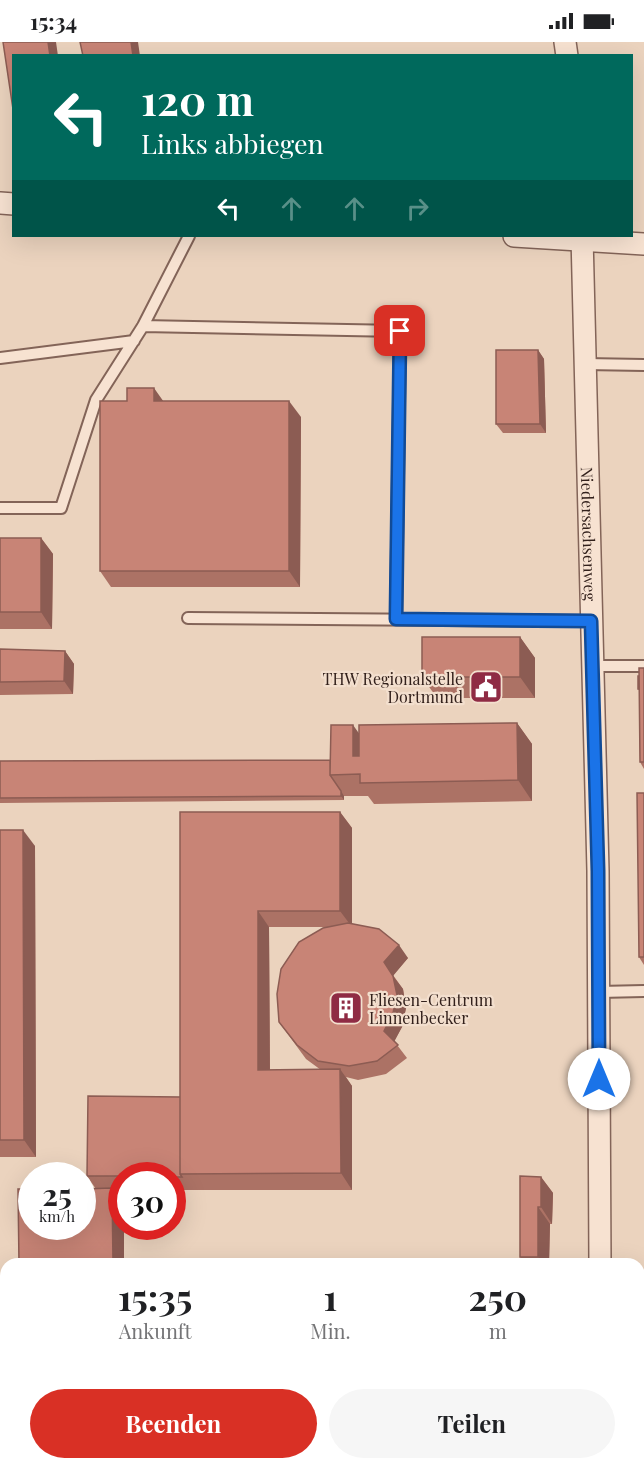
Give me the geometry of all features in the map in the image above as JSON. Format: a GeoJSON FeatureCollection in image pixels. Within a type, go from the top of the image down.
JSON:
{"type":"FeatureCollection","features":[{"type":"Feature","properties":{"kind":"street"},"geometry":{"type":"LineString","coordinates":[[548,237],[644,244]]}},
{"type":"Feature","properties":{"kind":"street","name":"Niedersachsenweg"},"geometry":{"type":"LineString","coordinates":[[582,238],[598,871],[600,1258]]}},
{"type":"Feature","properties":{"kind":"lane"},"geometry":{"type":"LineString","coordinates":[[0,508],[61,508],[96,400],[143,326],[188,237]]}},
{"type":"Feature","properties":{"kind":"lane"},"geometry":{"type":"LineString","coordinates":[[143,326],[400,331],[396,619]]}},
{"type":"Feature","properties":{"kind":"lane"},"geometry":{"type":"LineString","coordinates":[[0,358],[134,341]]}},
{"type":"Feature","properties":{"kind":"lane"},"geometry":{"type":"LineString","coordinates":[[585,364],[644,365]]}},
{"type":"Feature","properties":{"kind":"lane"},"geometry":{"type":"LineString","coordinates":[[188,618],[591,621]]}},
{"type":"Feature","properties":{"kind":"lane"},"geometry":{"type":"LineString","coordinates":[[592,666],[644,666]]}},
{"type":"Feature","properties":{"kind":"lane"},"geometry":{"type":"LineString","coordinates":[[598,992],[644,991]]}},
{"type":"Feature","properties":{"kind":"building"},"geometry":{"type":"Polygon","coordinates":[[[3,42],[48,42],[50,54],[12,54],[12,103],[3,42]]]}},
{"type":"Feature","properties":{"kind":"building"},"geometry":{"type":"Polygon","coordinates":[[[80,42],[131,42],[133,54],[83,54],[80,42]]]}},
{"type":"Feature","properties":{"kind":"building"},"geometry":{"type":"Polygon","coordinates":[[[496,350],[538,350],[540,424],[496,424],[496,350]]]}},
{"type":"Feature","properties":{"kind":"building"},"geometry":{"type":"Polygon","coordinates":[[[127,388],[154,388],[154,401],[289,401],[289,571],[100,571],[100,401],[127,401],[127,388]]]}},
{"type":"Feature","properties":{"kind":"building"},"geometry":{"type":"Polygon","coordinates":[[[0,538],[41,538],[41,612],[0,612],[0,538]]]}},
{"type":"Feature","properties":{"kind":"building"},"geometry":{"type":"Polygon","coordinates":[[[422,637],[520,637],[520,677],[422,677],[422,637]]]}},
{"type":"Feature","properties":{"kind":"building"},"geometry":{"type":"Polygon","coordinates":[[[0,649],[65,651],[64,681],[0,682],[0,649]]]}},
{"type":"Feature","properties":{"kind":"building"},"geometry":{"type":"Polygon","coordinates":[[[639,668],[644,668],[644,762],[640,762],[639,668]]]}},
{"type":"Feature","properties":{"kind":"building"},"geometry":{"type":"Polygon","coordinates":[[[517,723],[518,780],[360,783],[360,774],[330,775],[331,725],[353,725],[353,756],[359,756],[359,725],[517,723]]]}},
{"type":"Feature","properties":{"kind":"building"},"geometry":{"type":"Polygon","coordinates":[[[330,760],[330,775],[341,791],[341,796],[0,798],[0,761],[330,760]]]}},
{"type":"Feature","properties":{"kind":"building"},"geometry":{"type":"Polygon","coordinates":[[[637,793],[644,793],[644,957],[639,957],[637,793]]]}},
{"type":"Feature","properties":{"kind":"building"},"geometry":{"type":"Polygon","coordinates":[[[180,812],[340,812],[340,911],[258,911],[258,1070],[340,1069],[341,1173],[186,1174],[186,1162],[180,1162],[180,812]]]}},
{"type":"Feature","properties":{"kind":"building"},"geometry":{"type":"Polygon","coordinates":[[[0,830],[23,830],[24,1140],[0,1140],[0,830]]]}},
{"type":"Feature","properties":{"kind":"building","name":"Fliesen-Centrum Linnenbecker"},"geometry":{"type":"Polygon","coordinates":[[[348,923],[379,929],[399,945],[384,962],[393,976],[397,995],[393,1013],[384,1031],[398,1045],[377,1061],[349,1066],[318,1061],[297,1045],[279,1022],[277,994],[281,969],[299,942],[323,928],[348,923]]]}},
{"type":"Feature","properties":{"kind":"building"},"geometry":{"type":"Polygon","coordinates":[[[88,1096],[180,1097],[180,1162],[108,1162],[108,1176],[96,1176],[96,1162],[87,1162],[88,1096]]]}},
{"type":"Feature","properties":{"kind":"building"},"geometry":{"type":"Polygon","coordinates":[[[520,1176],[541,1177],[541,1207],[538,1207],[538,1257],[520,1257],[520,1176]]]}},
{"type":"Feature","properties":{"kind":"building"},"geometry":{"type":"Polygon","coordinates":[[[108,1188],[108,1240],[113,1240],[113,1258],[19,1258],[19,1240],[96,1240],[96,1189],[108,1188]]]}},
{"type":"Feature","properties":{"kind":"place","name":"THW Regionalstelle Dortmund"},"geometry":{"type":"Point","coordinates":[486,687]}},
{"type":"Feature","properties":{"kind":"place","name":"Fliesen-Centrum Linnenbecker"},"geometry":{"type":"Point","coordinates":[346,1008]}},
{"type":"Feature","properties":{"kind":"route"},"geometry":{"type":"LineString","coordinates":[[400,331],[396,619],[591,621],[598,871],[599,1079]]}}]}
